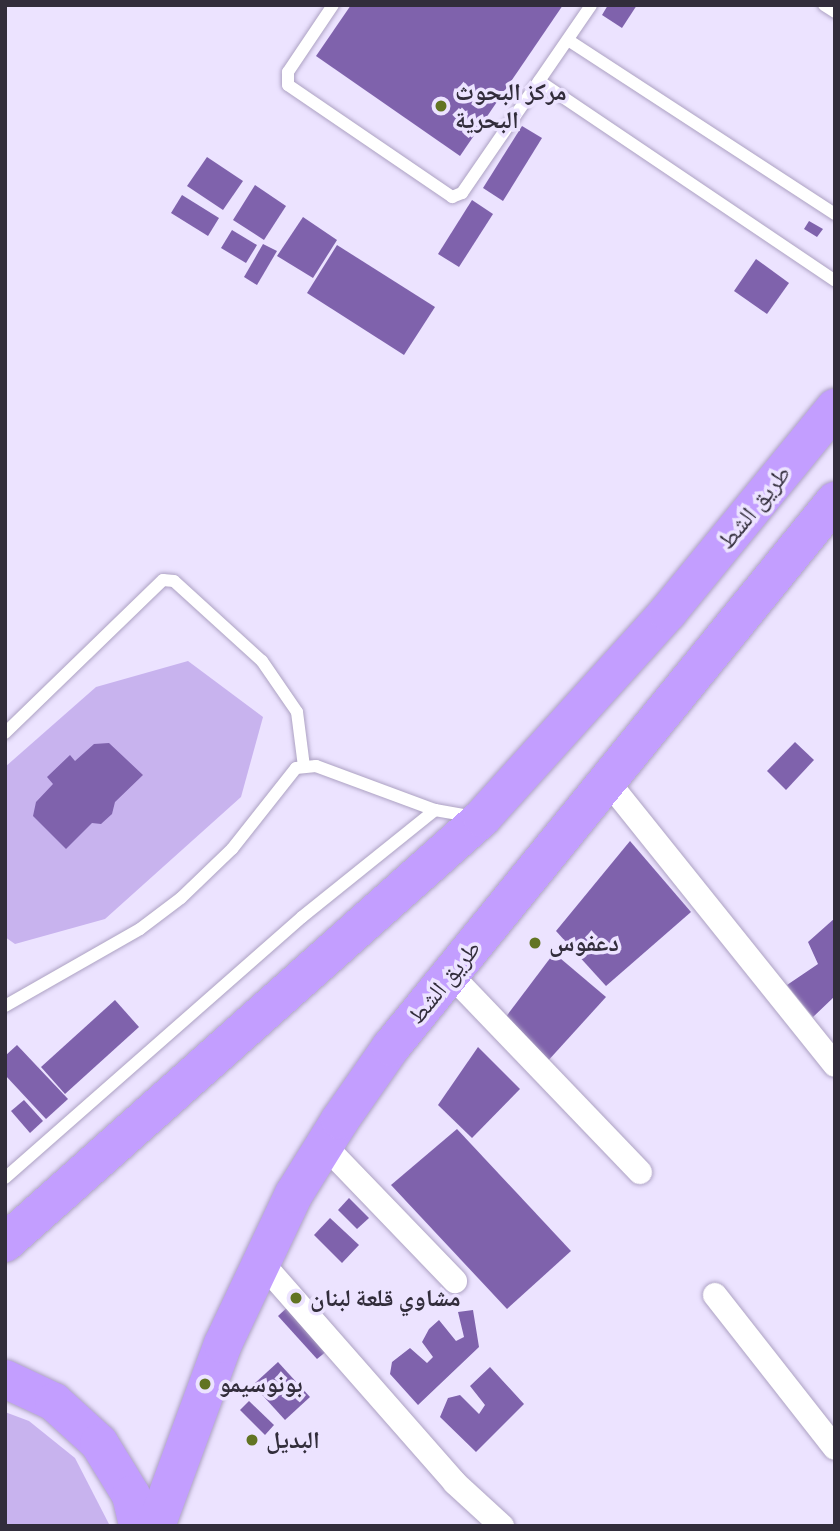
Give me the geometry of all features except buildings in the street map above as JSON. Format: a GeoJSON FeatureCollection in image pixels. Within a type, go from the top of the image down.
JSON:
{"type":"FeatureCollection","features":[{"type":"Feature","properties":{"kind":"highway","name":"طريق الشط"},"geometry":{"type":"LineString","coordinates":[[5,1243],[482,818],[668,612],[835,408]]}},
{"type":"Feature","properties":{"kind":"highway","name":"طريق الشط"},"geometry":{"type":"LineString","coordinates":[[156,1526],[223,1344],[262,1262],[324,1146],[451,975],[835,501]]}},
{"type":"Feature","properties":{"kind":"highway"},"geometry":{"type":"LineString","coordinates":[[5,1379],[54,1402],[99,1443],[131,1495],[138,1526]]}},
{"type":"Feature","properties":{"kind":"street"},"geometry":{"type":"LineString","coordinates":[[609,783],[835,1065]]}},
{"type":"Feature","properties":{"kind":"street"},"geometry":{"type":"LineString","coordinates":[[451,975],[640,1172]]}},
{"type":"Feature","properties":{"kind":"street"},"geometry":{"type":"LineString","coordinates":[[324,1146],[455,1281]]}},
{"type":"Feature","properties":{"kind":"street"},"geometry":{"type":"LineString","coordinates":[[262,1262],[454,1483],[502,1526]]}},
{"type":"Feature","properties":{"kind":"street"},"geometry":{"type":"LineString","coordinates":[[715,1295],[835,1448]]}},
{"type":"Feature","properties":{"kind":"lane"},"geometry":{"type":"LineString","coordinates":[[333,5],[288,72],[288,85],[446,196],[463,193],[591,5]]}},
{"type":"Feature","properties":{"kind":"lane"},"geometry":{"type":"LineString","coordinates":[[824,5],[835,12]]}},
{"type":"Feature","properties":{"kind":"lane"},"geometry":{"type":"LineString","coordinates":[[568,40],[835,214]]}},
{"type":"Feature","properties":{"kind":"lane"},"geometry":{"type":"LineString","coordinates":[[539,81],[835,281]]}},
{"type":"Feature","properties":{"kind":"lane"},"geometry":{"type":"LineString","coordinates":[[5,733],[163,580],[174,581],[262,662],[297,712],[304,767]]}},
{"type":"Feature","properties":{"kind":"lane"},"geometry":{"type":"LineString","coordinates":[[5,1006],[139,929],[181,898],[232,849],[296,768],[316,766],[436,810],[482,818]]}},
{"type":"Feature","properties":{"kind":"lane"},"geometry":{"type":"LineString","coordinates":[[5,1178],[302,917],[436,810]]}},
{"type":"Feature","properties":{"kind":"shaded area"},"geometry":{"type":"Polygon","coordinates":[[[188,661],[263,717],[241,797],[105,919],[15,944],[5,937],[5,767],[96,687],[188,661]]]}},
{"type":"Feature","properties":{"kind":"shaded area"},"geometry":{"type":"Polygon","coordinates":[[[5,1412],[29,1421],[75,1458],[110,1526],[5,1526],[5,1412]]]}},
{"type":"Feature","properties":{"kind":"place","name":"مركز البحوث البحرية"},"geometry":{"type":"Point","coordinates":[441,106]}},
{"type":"Feature","properties":{"kind":"place","name":"دعفوس"},"geometry":{"type":"Point","coordinates":[535,943]}},
{"type":"Feature","properties":{"kind":"place","name":"مشاوي قلعة لبنان"},"geometry":{"type":"Point","coordinates":[296,1298]}},
{"type":"Feature","properties":{"kind":"place","name":"بونوسيمو"},"geometry":{"type":"Point","coordinates":[205,1384]}},
{"type":"Feature","properties":{"kind":"place","name":"البديل"},"geometry":{"type":"Point","coordinates":[252,1440]}}]}
